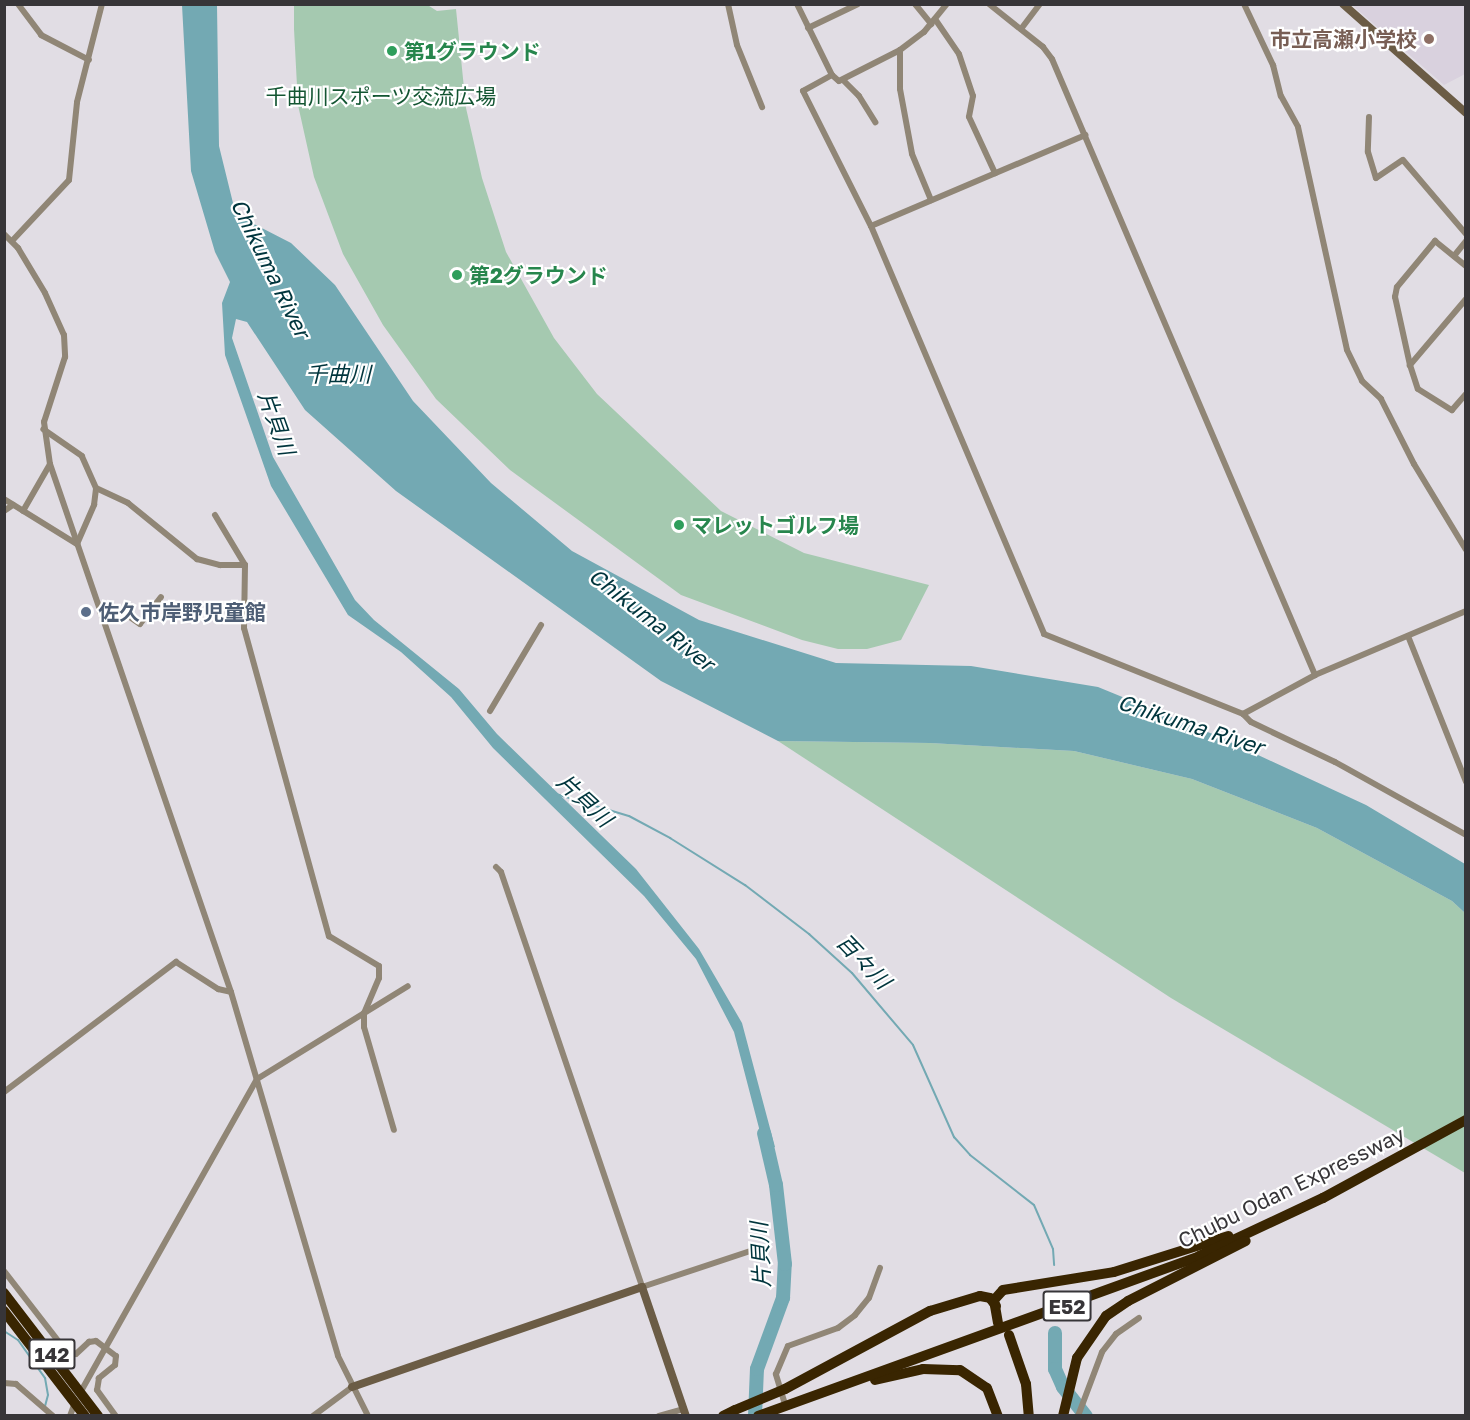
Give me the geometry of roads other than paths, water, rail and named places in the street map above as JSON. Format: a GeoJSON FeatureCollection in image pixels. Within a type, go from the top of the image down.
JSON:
{"type":"FeatureCollection","features":[{"type":"Feature","properties":{"kind":"highway","name":"Chubu Odan Expressway"},"geometry":{"type":"LineString","coordinates":[[758,1416],[782,1405],[1136,1280],[1290,1214],[1466,1120]]}},
{"type":"Feature","properties":{"kind":"highway"},"geometry":{"type":"LineString","coordinates":[[994,1303],[1004,1290],[1133,1268],[1290,1214]]}},
{"type":"Feature","properties":{"kind":"highway"},"geometry":{"type":"LineString","coordinates":[[1064,1410],[1071,1378],[1087,1339],[1115,1308],[1227,1252],[1290,1214]]}},
{"type":"Feature","properties":{"kind":"highway","name":"142"},"geometry":{"type":"LineString","coordinates":[[4,1293],[98,1416]]}},
{"type":"Feature","properties":{"kind":"highway"},"geometry":{"type":"LineString","coordinates":[[782,1405],[922,1314],[980,1296],[994,1303],[1001,1322]]}},
{"type":"Feature","properties":{"kind":"highway","name":"142"},"geometry":{"type":"LineString","coordinates":[[4,1311],[85,1416]]}},
{"type":"Feature","properties":{"kind":"highway"},"geometry":{"type":"LineString","coordinates":[[1022,1416],[1020,1387],[1006,1336],[1026,1384],[1029,1416]]}},
{"type":"Feature","properties":{"kind":"highway"},"geometry":{"type":"LineString","coordinates":[[723,1416],[735,1410],[782,1405],[888,1376],[948,1368],[978,1379],[993,1398],[998,1416]]}},
{"type":"Feature","properties":{"kind":"street"},"geometry":{"type":"LineString","coordinates":[[18,4],[41,35],[89,60]]}},
{"type":"Feature","properties":{"kind":"street"},"geometry":{"type":"LineString","coordinates":[[12,241],[69,180],[73,123],[102,4]]}},
{"type":"Feature","properties":{"kind":"street"},"geometry":{"type":"LineString","coordinates":[[728,4],[736,45],[762,107]]}},
{"type":"Feature","properties":{"kind":"street"},"geometry":{"type":"LineString","coordinates":[[797,4],[832,75],[844,81],[859,96],[875,122]]}},
{"type":"Feature","properties":{"kind":"street"},"geometry":{"type":"LineString","coordinates":[[808,28],[858,4]]}},
{"type":"Feature","properties":{"kind":"street"},"geometry":{"type":"LineString","coordinates":[[915,4],[933,21],[959,54],[973,96],[969,117],[995,173]]}},
{"type":"Feature","properties":{"kind":"street"},"geometry":{"type":"LineString","coordinates":[[844,81],[900,50],[933,21],[946,4]]}},
{"type":"Feature","properties":{"kind":"street"},"geometry":{"type":"LineString","coordinates":[[989,4],[1049,53],[1315,675]]}},
{"type":"Feature","properties":{"kind":"street"},"geometry":{"type":"LineString","coordinates":[[1021,30],[1040,4]]}},
{"type":"Feature","properties":{"kind":"street"},"geometry":{"type":"LineString","coordinates":[[1244,4],[1273,65],[1281,96],[1298,127],[1347,350],[1362,381],[1381,399],[1414,464],[1466,550]]}},
{"type":"Feature","properties":{"kind":"street"},"geometry":{"type":"LineString","coordinates":[[1343,4],[1466,113]]}},
{"type":"Feature","properties":{"kind":"street"},"geometry":{"type":"LineString","coordinates":[[900,50],[900,89],[912,154],[931,200]]}},
{"type":"Feature","properties":{"kind":"street"},"geometry":{"type":"LineString","coordinates":[[832,75],[803,91],[871,226],[1040,630],[1243,714],[1251,722],[1344,767],[1466,835]]}},
{"type":"Feature","properties":{"kind":"street"},"geometry":{"type":"LineString","coordinates":[[1369,117],[1368,152],[1376,178],[1403,160],[1466,234]]}},
{"type":"Feature","properties":{"kind":"street"},"geometry":{"type":"LineString","coordinates":[[871,226],[1085,135]]}},
{"type":"Feature","properties":{"kind":"street"},"geometry":{"type":"LineString","coordinates":[[4,234],[12,241],[45,293],[65,342],[65,357],[43,429],[50,464],[231,992],[331,1334],[352,1387],[368,1416]]}},
{"type":"Feature","properties":{"kind":"street"},"geometry":{"type":"LineString","coordinates":[[1466,266],[1435,241],[1397,288],[1395,297],[1410,365],[1418,389],[1452,410],[1466,394]]}},
{"type":"Feature","properties":{"kind":"street"},"geometry":{"type":"LineString","coordinates":[[1454,256],[1466,242]]}},
{"type":"Feature","properties":{"kind":"street"},"geometry":{"type":"LineString","coordinates":[[1410,365],[1466,299]]}},
{"type":"Feature","properties":{"kind":"street"},"geometry":{"type":"LineString","coordinates":[[1459,306],[1466,311]]}},
{"type":"Feature","properties":{"kind":"street"},"geometry":{"type":"LineString","coordinates":[[43,429],[82,456],[96,488],[94,505],[77,544]]}},
{"type":"Feature","properties":{"kind":"street"},"geometry":{"type":"LineString","coordinates":[[23,511],[50,464]]}},
{"type":"Feature","properties":{"kind":"street"},"geometry":{"type":"LineString","coordinates":[[96,488],[128,503],[197,559],[220,565],[245,565]]}},
{"type":"Feature","properties":{"kind":"street"},"geometry":{"type":"LineString","coordinates":[[4,499],[77,544]]}},
{"type":"Feature","properties":{"kind":"street"},"geometry":{"type":"LineString","coordinates":[[4,512],[13,505]]}},
{"type":"Feature","properties":{"kind":"street"},"geometry":{"type":"LineString","coordinates":[[215,515],[245,565],[244,628],[329,936],[379,966],[379,978],[364,1013],[365,1039],[394,1130]]}},
{"type":"Feature","properties":{"kind":"street"},"geometry":{"type":"LineString","coordinates":[[100,612],[117,608],[140,624],[161,597]]}},
{"type":"Feature","properties":{"kind":"street"},"geometry":{"type":"LineString","coordinates":[[1243,714],[1315,675],[1466,611]]}},
{"type":"Feature","properties":{"kind":"street"},"geometry":{"type":"LineString","coordinates":[[490,711],[541,625]]}},
{"type":"Feature","properties":{"kind":"street"},"geometry":{"type":"LineString","coordinates":[[1408,636],[1466,782]]}},
{"type":"Feature","properties":{"kind":"street"},"geometry":{"type":"LineString","coordinates":[[496,867],[501,872],[685,1412],[659,1416]]}},
{"type":"Feature","properties":{"kind":"street"},"geometry":{"type":"LineString","coordinates":[[4,1092],[176,962],[218,989],[231,992]]}},
{"type":"Feature","properties":{"kind":"street"},"geometry":{"type":"LineString","coordinates":[[69,1416],[106,1347],[166,1246],[257,1079],[408,986]]}},
{"type":"Feature","properties":{"kind":"street"},"geometry":{"type":"LineString","coordinates":[[313,1416],[352,1387],[762,1247]]}},
{"type":"Feature","properties":{"kind":"street"},"geometry":{"type":"LineString","coordinates":[[782,1405],[776,1374],[788,1346],[838,1328],[855,1315],[869,1298],[880,1268]]}},
{"type":"Feature","properties":{"kind":"street"},"geometry":{"type":"LineString","coordinates":[[4,1271],[66,1351],[79,1353],[92,1341],[106,1347],[117,1360],[99,1378],[97,1390],[116,1416]]}},
{"type":"Feature","properties":{"kind":"street"},"geometry":{"type":"LineString","coordinates":[[1078,1416],[1109,1341],[1139,1318]]}},
{"type":"Feature","properties":{"kind":"street"},"geometry":{"type":"LineString","coordinates":[[4,1383],[16,1384],[53,1416]]}},
{"type":"Feature","properties":{"kind":"water","name":"千曲川"},"geometry":{"type":"Polygon","coordinates":[[[182,5],[217,5],[219,146],[233,203],[242,218],[291,243],[335,285],[413,401],[491,483],[572,551],[699,620],[836,663],[971,666],[1098,687],[1215,735],[1366,805],[1465,864],[1465,913],[1452,901],[1317,828],[1192,779],[1074,751],[930,743],[778,741],[661,681],[396,491],[305,410],[247,322],[236,319],[232,338],[273,457],[355,600],[374,620],[459,689],[497,734],[636,869],[699,949],[742,1023],[775,1147],[765,1151],[734,1032],[696,959],[644,896],[493,748],[451,697],[401,652],[348,615],[271,486],[225,355],[222,303],[230,282],[215,252],[191,171],[182,5]]]}},
{"type":"Feature","properties":{"kind":"waterway","name":"百々川"},"geometry":{"type":"LineString","coordinates":[[556,794],[629,816],[670,838],[745,885],[809,934],[852,973],[913,1045],[954,1137],[970,1155],[1034,1205],[1053,1249],[1054,1265]]}},
{"type":"Feature","properties":{"kind":"waterway","name":"片貝川"},"geometry":{"type":"LineString","coordinates":[[755,1416],[757,1369],[783,1298],[785,1264],[776,1185],[764,1133]]}},
{"type":"Feature","properties":{"kind":"waterway"},"geometry":{"type":"LineString","coordinates":[[4,1331],[18,1340],[45,1378],[48,1395],[45,1406]]}},
{"type":"Feature","properties":{"kind":"waterway","name":"百々川"},"geometry":{"type":"LineString","coordinates":[[1055,1333],[1055,1369],[1063,1387],[1086,1416]]}},
{"type":"Feature","properties":{"kind":"place","name":"市立高瀬小学校"},"geometry":{"type":"Point","coordinates":[1429,39]}},
{"type":"Feature","properties":{"kind":"place","name":"第1グラウンド"},"geometry":{"type":"Point","coordinates":[392,51]}},
{"type":"Feature","properties":{"kind":"place","name":"第2グラウンド"},"geometry":{"type":"Point","coordinates":[457,275]}},
{"type":"Feature","properties":{"kind":"place","name":"マレットゴルフ場"},"geometry":{"type":"Point","coordinates":[679,525]}},
{"type":"Feature","properties":{"kind":"place","name":"佐久市岸野児童館"},"geometry":{"type":"Point","coordinates":[86,612]}},
{"type":"Feature","properties":{"kind":"park label","name":"千曲川スポーツ交流広場"},"geometry":{"type":"Point","coordinates":[381,96]}},
{"type":"Feature","properties":{"kind":"water label","name":"Chikuma River"},"geometry":{"type":"Point","coordinates":[271,268]}},
{"type":"Feature","properties":{"kind":"water label","name":"Chikuma River"},"geometry":{"type":"Point","coordinates":[652,619]}},
{"type":"Feature","properties":{"kind":"water label","name":"Chikuma River"},"geometry":{"type":"Point","coordinates":[1191,724]}}]}
